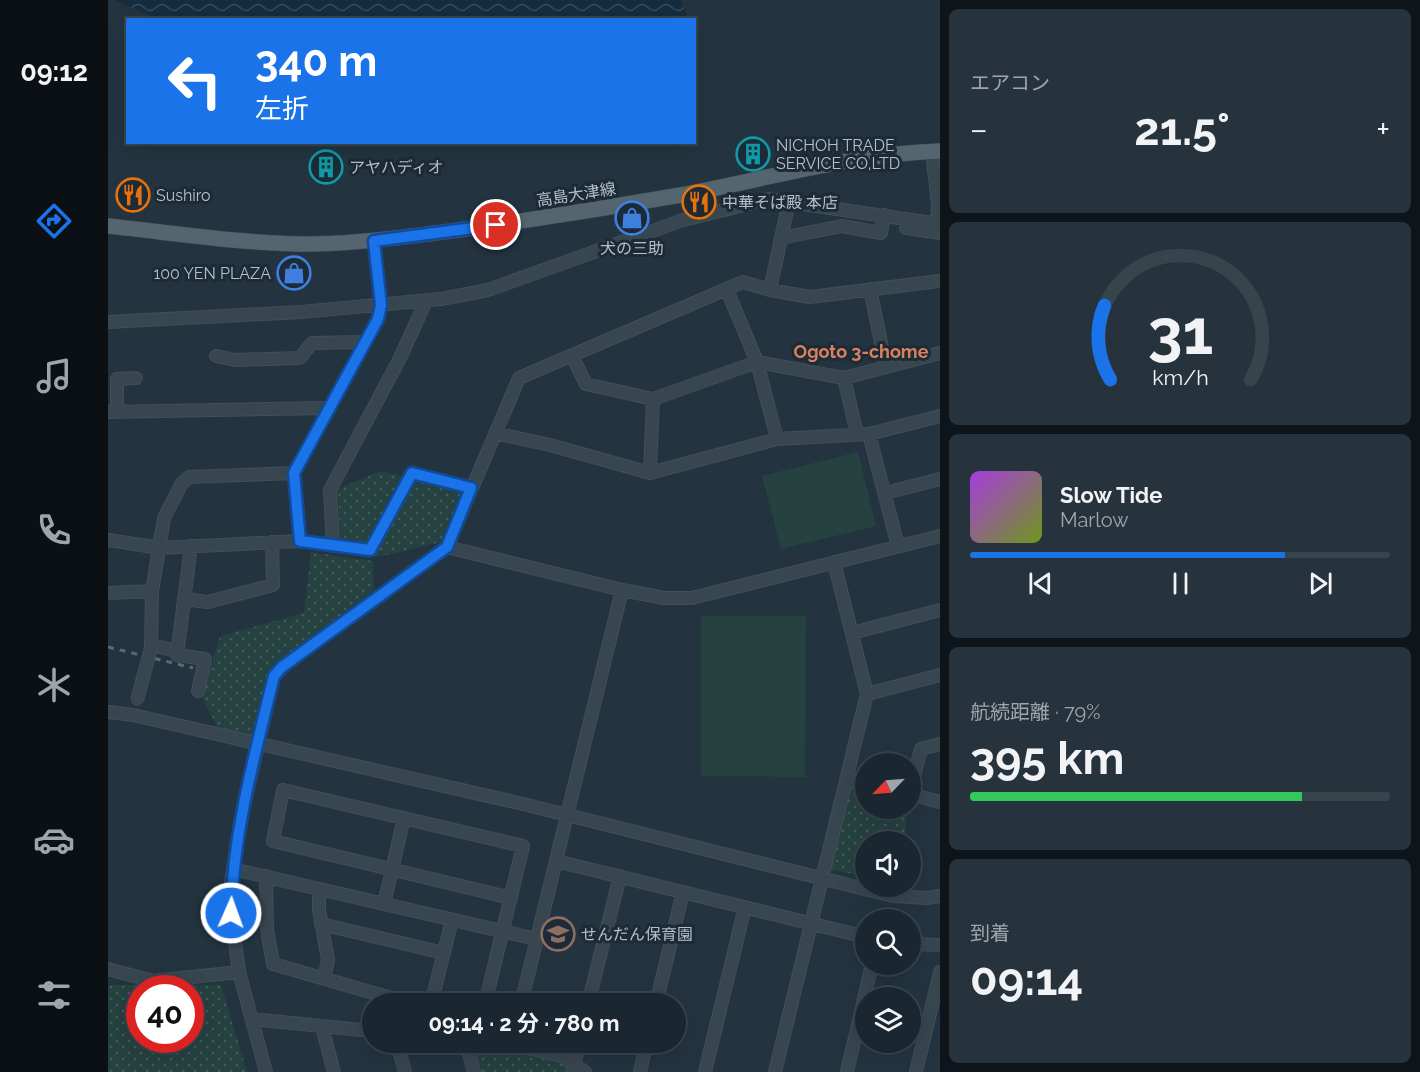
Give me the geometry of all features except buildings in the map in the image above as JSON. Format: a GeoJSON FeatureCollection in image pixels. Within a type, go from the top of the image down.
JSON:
{"type":"FeatureCollection","features":[{"type":"Feature","properties":{"kind":"main road","name":"高島大津線"},"geometry":{"type":"LineString","coordinates":[[108,226],[266,243],[312,244],[374,241],[538,219],[683,195],[832,162],[937,157]]}},
{"type":"Feature","properties":{"kind":"street"},"geometry":{"type":"LineString","coordinates":[[937,157],[939,227]]}},
{"type":"Feature","properties":{"kind":"street"},"geometry":{"type":"LineString","coordinates":[[739,183],[741,205]]}},
{"type":"Feature","properties":{"kind":"street"},"geometry":{"type":"LineString","coordinates":[[108,322],[301,312],[426,301],[488,290],[680,221],[768,199],[884,215],[939,227]]}},
{"type":"Feature","properties":{"kind":"street"},"geometry":{"type":"LineString","coordinates":[[770,290],[789,201]]}},
{"type":"Feature","properties":{"kind":"street"},"geometry":{"type":"LineString","coordinates":[[781,238],[842,226],[881,233],[884,215]]}},
{"type":"Feature","properties":{"kind":"street"},"geometry":{"type":"LineString","coordinates":[[906,228],[939,227]]}},
{"type":"Feature","properties":{"kind":"street"},"geometry":{"type":"LineString","coordinates":[[300,541],[294,473],[378,319],[381,305],[374,241]]}},
{"type":"Feature","properties":{"kind":"street"},"geometry":{"type":"LineString","coordinates":[[266,1072],[239,972],[231,913],[233,869],[240,823],[274,676],[282,667],[447,547],[519,378],[743,282],[770,290],[810,297],[940,281]]}},
{"type":"Feature","properties":{"kind":"street"},"geometry":{"type":"LineString","coordinates":[[870,289],[885,367]]}},
{"type":"Feature","properties":{"kind":"street"},"geometry":{"type":"LineString","coordinates":[[727,290],[757,362],[777,439]]}},
{"type":"Feature","properties":{"kind":"street"},"geometry":{"type":"LineString","coordinates":[[333,546],[330,490],[426,301]]}},
{"type":"Feature","properties":{"kind":"street"},"geometry":{"type":"LineString","coordinates":[[216,356],[235,360],[300,358],[312,343],[364,342]]}},
{"type":"Feature","properties":{"kind":"street"},"geometry":{"type":"LineString","coordinates":[[572,356],[586,384],[653,399],[757,362],[843,378],[940,353]]}},
{"type":"Feature","properties":{"kind":"street"},"geometry":{"type":"LineString","coordinates":[[136,378],[117,379],[112,412],[329,408]]}},
{"type":"Feature","properties":{"kind":"street"},"geometry":{"type":"LineString","coordinates":[[843,378],[885,493],[898,546]]}},
{"type":"Feature","properties":{"kind":"street"},"geometry":{"type":"LineString","coordinates":[[650,473],[653,399]]}},
{"type":"Feature","properties":{"kind":"street"},"geometry":{"type":"LineString","coordinates":[[495,433],[550,445],[650,473],[777,439],[863,434],[940,416]]}},
{"type":"Feature","properties":{"kind":"street"},"geometry":{"type":"LineString","coordinates":[[133,715],[151,647],[152,591],[164,518],[182,483],[189,477],[294,473]]}},
{"type":"Feature","properties":{"kind":"street"},"geometry":{"type":"LineString","coordinates":[[108,540],[160,548],[300,541],[370,550],[412,473],[471,488]]}},
{"type":"Feature","properties":{"kind":"street"},"geometry":{"type":"LineString","coordinates":[[885,493],[940,479]]}},
{"type":"Feature","properties":{"kind":"street"},"geometry":{"type":"LineString","coordinates":[[447,547],[622,590],[664,598],[692,598],[940,536]]}},
{"type":"Feature","properties":{"kind":"street"},"geometry":{"type":"LineString","coordinates":[[184,599],[208,602],[273,585],[272,542]]}},
{"type":"Feature","properties":{"kind":"street"},"geometry":{"type":"LineString","coordinates":[[191,546],[177,655],[205,659],[198,691]]}},
{"type":"Feature","properties":{"kind":"street"},"geometry":{"type":"LineString","coordinates":[[775,1072],[867,694],[834,562]]}},
{"type":"Feature","properties":{"kind":"street"},"geometry":{"type":"LineString","coordinates":[[524,993],[622,590]]}},
{"type":"Feature","properties":{"kind":"street"},"geometry":{"type":"LineString","coordinates":[[108,593],[152,591]]}},
{"type":"Feature","properties":{"kind":"street"},"geometry":{"type":"LineString","coordinates":[[852,633],[940,610]]}},
{"type":"Feature","properties":{"kind":"street"},"geometry":{"type":"LineString","coordinates":[[151,647],[177,651]]}},
{"type":"Feature","properties":{"kind":"street"},"geometry":{"type":"LineString","coordinates":[[867,694],[940,675]]}},
{"type":"Feature","properties":{"kind":"street"},"geometry":{"type":"LineString","coordinates":[[108,712],[133,715],[258,743],[567,815],[893,896],[927,898],[940,896]]}},
{"type":"Feature","properties":{"kind":"street"},"geometry":{"type":"LineString","coordinates":[[920,753],[921,749],[940,744]]}},
{"type":"Feature","properties":{"kind":"street"},"geometry":{"type":"LineString","coordinates":[[846,780],[855,782]]}},
{"type":"Feature","properties":{"kind":"street"},"geometry":{"type":"LineString","coordinates":[[488,993],[511,898],[523,846],[283,790],[273,841],[511,898]]}},
{"type":"Feature","properties":{"kind":"street"},"geometry":{"type":"LineString","coordinates":[[921,795],[940,801]]}},
{"type":"Feature","properties":{"kind":"street"},"geometry":{"type":"LineString","coordinates":[[384,904],[404,818]]}},
{"type":"Feature","properties":{"kind":"street"},"geometry":{"type":"LineString","coordinates":[[556,861],[855,934]]}},
{"type":"Feature","properties":{"kind":"street"},"geometry":{"type":"LineString","coordinates":[[233,869],[536,939]]}},
{"type":"Feature","properties":{"kind":"street"},"geometry":{"type":"LineString","coordinates":[[266,876],[267,929],[273,964],[373,993]]}},
{"type":"Feature","properties":{"kind":"street"},"geometry":{"type":"LineString","coordinates":[[591,993],[620,876]]}},
{"type":"Feature","properties":{"kind":"street"},"geometry":{"type":"LineString","coordinates":[[319,889],[319,910],[328,960],[324,979]]}},
{"type":"Feature","properties":{"kind":"street"},"geometry":{"type":"LineString","coordinates":[[659,993],[683,892]]}},
{"type":"Feature","properties":{"kind":"street"},"geometry":{"type":"LineString","coordinates":[[705,1072],[745,907]]}},
{"type":"Feature","properties":{"kind":"street"},"geometry":{"type":"LineString","coordinates":[[434,993],[453,920]]}},
{"type":"Feature","properties":{"kind":"street"},"geometry":{"type":"LineString","coordinates":[[321,924],[444,953]]}},
{"type":"Feature","properties":{"kind":"street"},"geometry":{"type":"LineString","coordinates":[[921,944],[940,945]]}},
{"type":"Feature","properties":{"kind":"street"},"geometry":{"type":"LineString","coordinates":[[108,969],[153,981],[239,972]]}},
{"type":"Feature","properties":{"kind":"street"},"geometry":{"type":"LineString","coordinates":[[847,1072],[869,975]]}},
{"type":"Feature","properties":{"kind":"street"},"geometry":{"type":"LineString","coordinates":[[916,1072],[940,976]]}},
{"type":"Feature","properties":{"kind":"street"},"geometry":{"type":"LineString","coordinates":[[252,1018],[362,1030]]}},
{"type":"Feature","properties":{"kind":"street"},"geometry":{"type":"LineString","coordinates":[[322,1027],[334,1072]]}},
{"type":"Feature","properties":{"kind":"street"},"geometry":{"type":"LineString","coordinates":[[400,1053],[405,1072]]}},
{"type":"Feature","properties":{"kind":"street"},"geometry":{"type":"LineString","coordinates":[[469,1053],[474,1072]]}},
{"type":"Feature","properties":{"kind":"street"},"geometry":{"type":"LineString","coordinates":[[550,1053],[562,1056],[573,1068],[585,1072]]}},
{"type":"Feature","properties":{"kind":"street"},"geometry":{"type":"LineString","coordinates":[[573,1068],[576,1053]]}},
{"type":"Feature","properties":{"kind":"street"},"geometry":{"type":"LineString","coordinates":[[640,1072],[644,1053]]}},
{"type":"Feature","properties":{"kind":"green space"},"geometry":{"type":"Polygon","coordinates":[[[858,452],[876,526],[781,549],[762,476],[858,452]]]}},
{"type":"Feature","properties":{"kind":"green space"},"geometry":{"type":"Polygon","coordinates":[[[381,471],[465,491],[441,542],[378,557],[340,540],[338,489],[381,471]]]}},
{"type":"Feature","properties":{"kind":"green space"},"geometry":{"type":"Polygon","coordinates":[[[311,552],[373,561],[374,590],[271,670],[253,735],[217,727],[202,696],[220,636],[304,613],[311,552]]]}},
{"type":"Feature","properties":{"kind":"green space"},"geometry":{"type":"Polygon","coordinates":[[[701,616],[806,616],[805,777],[701,776],[701,616]]]}},
{"type":"Feature","properties":{"kind":"green space"},"geometry":{"type":"Polygon","coordinates":[[[849,786],[855,788],[855,819],[906,819],[906,831],[855,831],[855,874],[831,870],[849,786]]]}},
{"type":"Feature","properties":{"kind":"green space"},"geometry":{"type":"Polygon","coordinates":[[[108,985],[126,985],[126,1053],[204,1053],[204,985],[221,985],[247,1072],[108,1072],[108,985]]]}},
{"type":"Feature","properties":{"kind":"green space"},"geometry":{"type":"Polygon","coordinates":[[[473,1053],[518,1053],[570,1064],[569,1072],[478,1072],[473,1053]]]}},
{"type":"Feature","properties":{"kind":"water"},"geometry":{"type":"Polygon","coordinates":[[[114,0],[681,0],[687,15],[683,18],[154,18],[114,0]]]}},
{"type":"Feature","properties":{"kind":"railway"},"geometry":{"type":"LineString","coordinates":[[108,647],[193,668]]}},
{"type":"Feature","properties":{"kind":"place","name":"NICHOH TRADE SERVICE CO,LTD"},"geometry":{"type":"Point","coordinates":[753,154]}},
{"type":"Feature","properties":{"kind":"place","name":"アヤハディオ"},"geometry":{"type":"Point","coordinates":[326,167]}},
{"type":"Feature","properties":{"kind":"place","name":"Sushiro"},"geometry":{"type":"Point","coordinates":[133,195]}},
{"type":"Feature","properties":{"kind":"place","name":"中華そば殿 本店"},"geometry":{"type":"Point","coordinates":[699,202]}},
{"type":"Feature","properties":{"kind":"place","name":"犬の三助"},"geometry":{"type":"Point","coordinates":[632,218]}},
{"type":"Feature","properties":{"kind":"place","name":"100 YEN PLAZA"},"geometry":{"type":"Point","coordinates":[294,273]}},
{"type":"Feature","properties":{"kind":"place","name":"せんだん保育園"},"geometry":{"type":"Point","coordinates":[558,934]}},
{"type":"Feature","properties":{"kind":"district","name":"Ogoto 3-chome"},"geometry":{"type":"Point","coordinates":[861,352]}},
{"type":"Feature","properties":{"kind":"route"},"geometry":{"type":"LineString","coordinates":[[231,913],[231,882],[240,823],[274,676],[282,667],[447,547],[471,488],[412,473],[370,550],[300,541],[294,473],[378,319],[381,305],[374,241],[496,225]]}}]}
